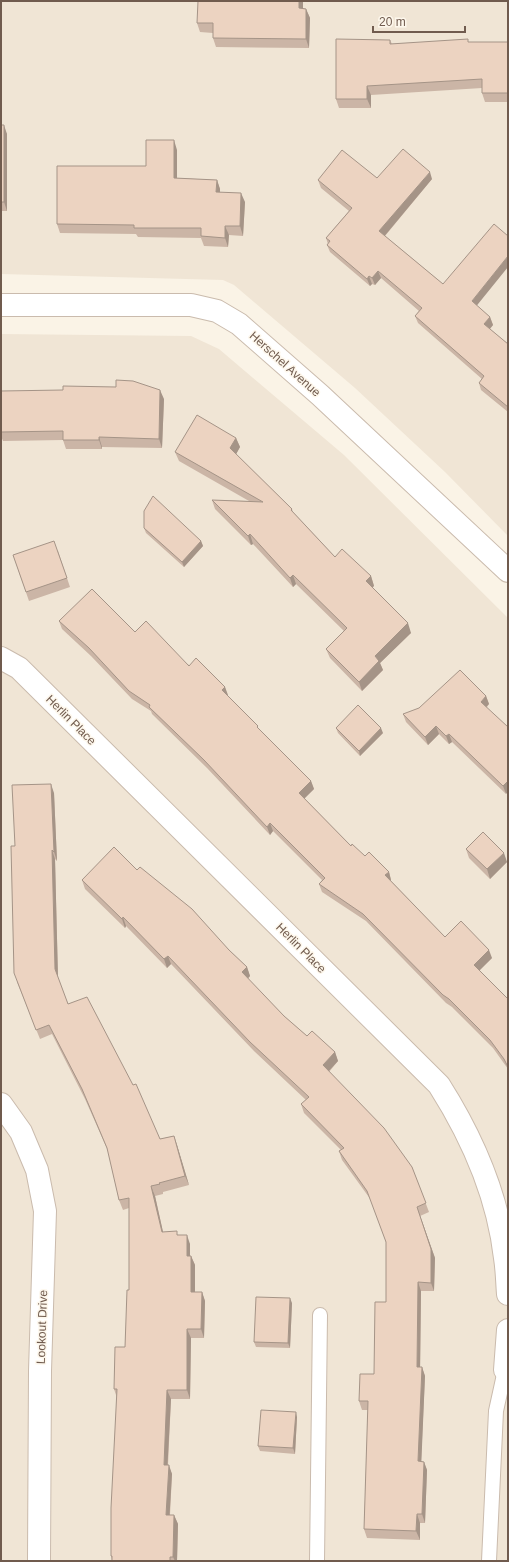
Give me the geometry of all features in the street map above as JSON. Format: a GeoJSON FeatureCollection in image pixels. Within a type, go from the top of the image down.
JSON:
{"type":"FeatureCollection","features":[{"type":"Feature","properties":{"kind":"street","name":"Herschel Avenue"},"geometry":{"type":"LineString","coordinates":[[1,305],[191,305],[217,311],[240,324],[320,395],[508,571]]}},
{"type":"Feature","properties":{"kind":"street","name":"Herlin Place"},"geometry":{"type":"LineString","coordinates":[[1,658],[19,668],[439,1084],[454,1109],[480,1160],[497,1214],[505,1257],[508,1294]]}},
{"type":"Feature","properties":{"kind":"street","name":"Lookout Drive"},"geometry":{"type":"LineString","coordinates":[[1,1104],[21,1132],[37,1170],[45,1211],[40,1371],[39,1561]]}},
{"type":"Feature","properties":{"kind":"street"},"geometry":{"type":"LineString","coordinates":[[505,1370],[508,1330]]}},
{"type":"Feature","properties":{"kind":"lane"},"geometry":{"type":"LineString","coordinates":[[317,1561],[320,1315]]}},
{"type":"Feature","properties":{"kind":"lane"},"geometry":{"type":"LineString","coordinates":[[489,1561],[496,1411],[505,1370]]}},
{"type":"Feature","properties":{"kind":"shaded area"},"geometry":{"type":"Polygon","coordinates":[[[1,1],[508,1],[508,536],[445,472],[355,388],[234,285],[223,280],[1,274],[1,1]]]}},
{"type":"Feature","properties":{"kind":"shaded area"},"geometry":{"type":"Polygon","coordinates":[[[1,334],[191,336],[219,349],[344,455],[508,618],[508,1561],[1,1561],[1,334]]]}},
{"type":"Feature","properties":{"kind":"building"},"geometry":{"type":"Polygon","coordinates":[[[198,1],[299,1],[299,8],[306,9],[306,39],[213,38],[213,23],[197,23],[198,1]]]}},
{"type":"Feature","properties":{"kind":"building"},"geometry":{"type":"Polygon","coordinates":[[[336,39],[390,40],[390,44],[468,39],[468,42],[508,42],[508,93],[482,93],[482,79],[367,86],[367,99],[336,99],[336,39]]]}},
{"type":"Feature","properties":{"kind":"building"},"geometry":{"type":"Polygon","coordinates":[[[1,125],[4,125],[4,202],[1,202],[1,125]]]}},
{"type":"Feature","properties":{"kind":"building"},"geometry":{"type":"Polygon","coordinates":[[[146,140],[174,140],[174,178],[217,180],[216,192],[241,193],[240,226],[225,226],[225,238],[201,236],[201,228],[134,228],[134,225],[57,224],[57,166],[146,166],[146,140]]]}},
{"type":"Feature","properties":{"kind":"building"},"geometry":{"type":"Polygon","coordinates":[[[403,149],[430,172],[379,231],[443,284],[494,224],[508,236],[508,256],[472,301],[490,317],[484,324],[508,344],[508,407],[479,383],[484,376],[415,316],[422,308],[378,271],[372,278],[369,276],[367,279],[327,245],[330,241],[326,238],[352,208],[318,180],[342,150],[377,178],[403,149]]]}},
{"type":"Feature","properties":{"kind":"building"},"geometry":{"type":"Polygon","coordinates":[[[116,380],[133,381],[160,390],[159,439],[99,437],[99,440],[63,440],[63,431],[1,432],[1,391],[63,390],[63,386],[116,387],[116,380]]]}},
{"type":"Feature","properties":{"kind":"building"},"geometry":{"type":"Polygon","coordinates":[[[197,415],[236,438],[230,448],[292,509],[291,510],[335,557],[342,549],[371,576],[366,581],[408,623],[375,656],[379,661],[359,682],[326,649],[347,628],[293,575],[290,578],[250,534],[248,536],[212,500],[263,502],[175,452],[197,415]]]}},
{"type":"Feature","properties":{"kind":"building"},"geometry":{"type":"Polygon","coordinates":[[[153,496],[201,541],[182,562],[144,528],[144,511],[153,496]]]}},
{"type":"Feature","properties":{"kind":"building"},"geometry":{"type":"Polygon","coordinates":[[[54,541],[67,578],[26,592],[13,555],[54,541]]]}},
{"type":"Feature","properties":{"kind":"building"},"geometry":{"type":"Polygon","coordinates":[[[92,589],[135,632],[146,621],[189,666],[196,658],[225,687],[222,690],[311,781],[299,793],[351,846],[352,844],[365,856],[369,852],[389,872],[385,875],[445,937],[461,921],[489,950],[474,965],[508,999],[508,1067],[490,1040],[449,999],[443,995],[363,914],[319,884],[325,878],[270,823],[267,827],[204,760],[149,707],[150,705],[129,691],[89,648],[59,621],[92,589]]]}},
{"type":"Feature","properties":{"kind":"building"},"geometry":{"type":"Polygon","coordinates":[[[460,670],[486,696],[481,702],[508,727],[508,781],[503,786],[449,734],[446,736],[436,726],[425,737],[403,714],[419,708],[460,670]]]}},
{"type":"Feature","properties":{"kind":"building"},"geometry":{"type":"Polygon","coordinates":[[[358,705],[381,728],[359,751],[336,728],[358,705]]]}},
{"type":"Feature","properties":{"kind":"building"},"geometry":{"type":"Polygon","coordinates":[[[51,784],[54,852],[52,850],[55,969],[68,1004],[87,997],[133,1085],[136,1084],[160,1139],[174,1136],[185,1176],[151,1186],[162,1232],[177,1231],[177,1235],[187,1235],[187,1256],[191,1256],[191,1292],[202,1292],[201,1329],[187,1329],[187,1390],[167,1390],[164,1465],[169,1465],[166,1515],[174,1515],[173,1557],[170,1557],[170,1561],[112,1561],[111,1508],[117,1389],[114,1389],[115,1347],[125,1347],[127,1290],[129,1290],[129,1198],[119,1200],[107,1148],[82,1089],[49,1025],[36,1030],[14,973],[11,846],[15,846],[12,785],[51,784]]]}},
{"type":"Feature","properties":{"kind":"building"},"geometry":{"type":"Polygon","coordinates":[[[483,832],[504,853],[487,869],[466,849],[483,832]]]}},
{"type":"Feature","properties":{"kind":"building"},"geometry":{"type":"Polygon","coordinates":[[[114,847],[137,870],[140,867],[192,909],[229,950],[247,967],[242,972],[284,1016],[307,1036],[312,1031],[335,1052],[323,1065],[384,1128],[412,1167],[426,1203],[417,1207],[431,1249],[431,1283],[418,1282],[417,1367],[422,1367],[418,1461],[424,1462],[422,1514],[417,1514],[416,1531],[364,1529],[368,1401],[359,1401],[360,1374],[374,1374],[375,1302],[386,1302],[386,1242],[367,1191],[339,1151],[344,1148],[301,1104],[309,1097],[250,1042],[168,956],[164,959],[123,917],[122,919],[82,880],[114,847]]]}},
{"type":"Feature","properties":{"kind":"building"},"geometry":{"type":"Polygon","coordinates":[[[256,1297],[290,1298],[288,1343],[254,1342],[256,1297]]]}},
{"type":"Feature","properties":{"kind":"building"},"geometry":{"type":"Polygon","coordinates":[[[261,1410],[296,1412],[293,1448],[258,1446],[261,1410]]]}}]}
